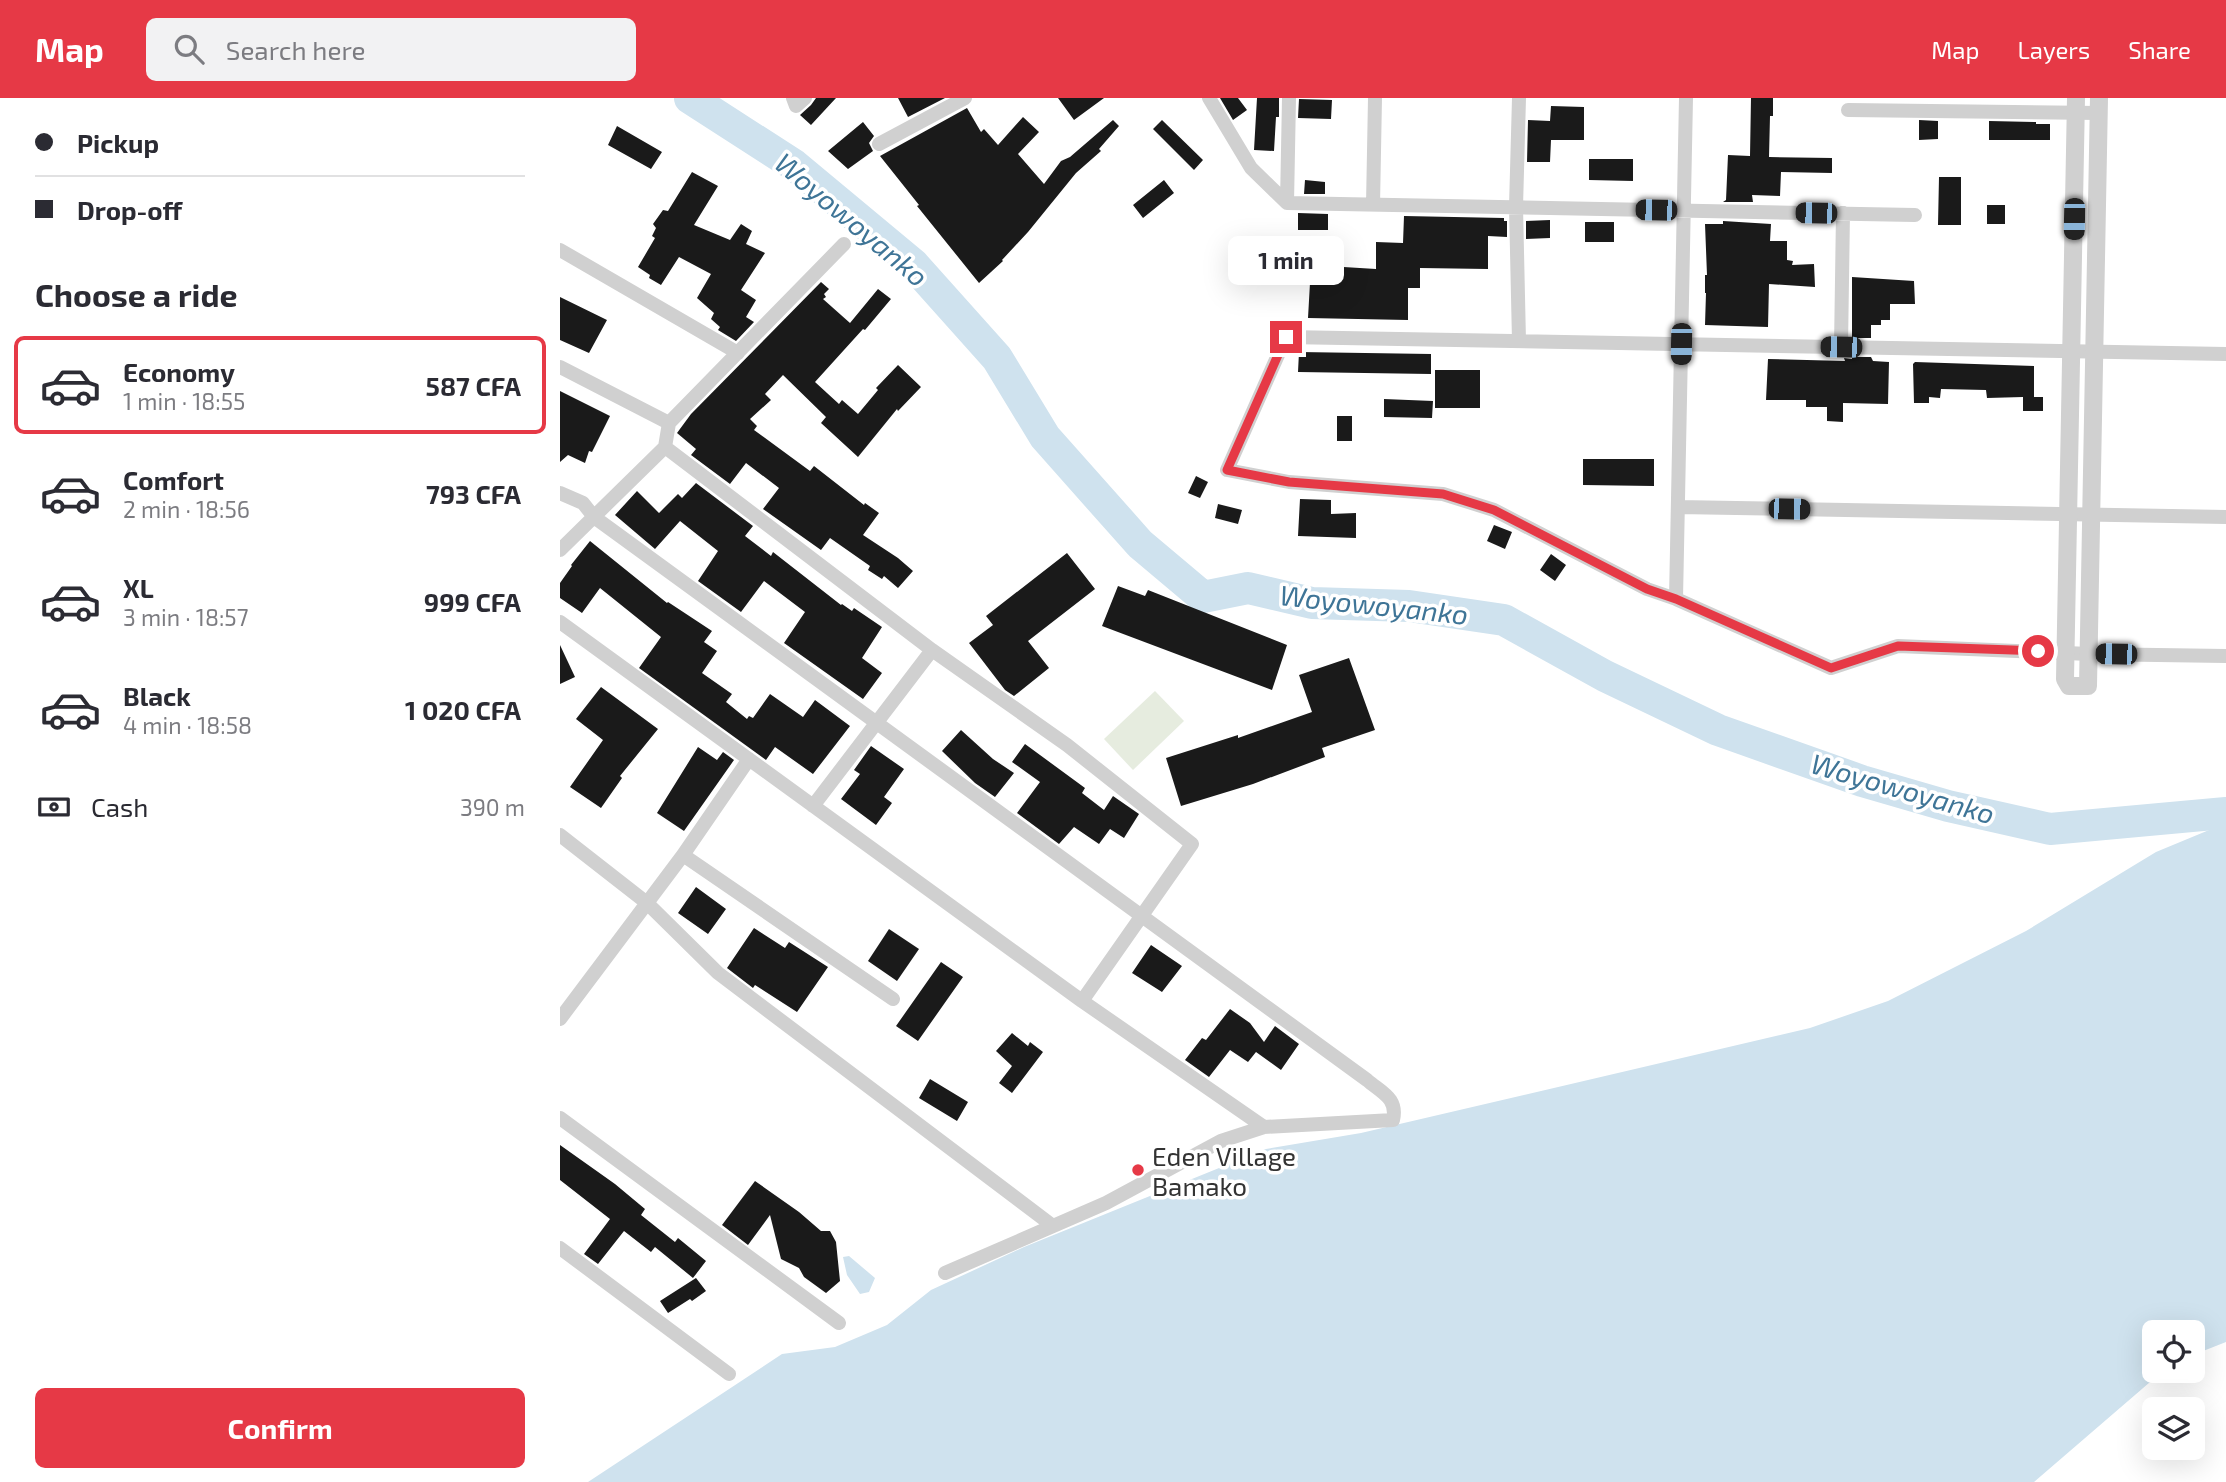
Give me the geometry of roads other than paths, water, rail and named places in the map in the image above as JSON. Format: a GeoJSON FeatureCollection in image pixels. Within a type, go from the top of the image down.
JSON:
{"type":"FeatureCollection","features":[{"type":"Feature","properties":{"kind":"street"},"geometry":{"type":"LineString","coordinates":[[793,98],[796,106],[805,98]]}},
{"type":"Feature","properties":{"kind":"street"},"geometry":{"type":"LineString","coordinates":[[878,144],[965,98]]}},
{"type":"Feature","properties":{"kind":"street"},"geometry":{"type":"LineString","coordinates":[[1209,98],[1251,168],[1287,203],[1915,215]]}},
{"type":"Feature","properties":{"kind":"street"},"geometry":{"type":"LineString","coordinates":[[1287,203],[1289,98]]}},
{"type":"Feature","properties":{"kind":"street"},"geometry":{"type":"LineString","coordinates":[[1373,205],[1375,98]]}},
{"type":"Feature","properties":{"kind":"street"},"geometry":{"type":"LineString","coordinates":[[1518,341],[1516,207],[1519,98]]}},
{"type":"Feature","properties":{"kind":"street"},"geometry":{"type":"LineString","coordinates":[[1676,599],[1686,98]]}},
{"type":"Feature","properties":{"kind":"street"},"geometry":{"type":"LineString","coordinates":[[1847,110],[1911,104],[2099,106],[2088,687],[2069,686],[2065,679],[2076,106]]}},
{"type":"Feature","properties":{"kind":"street"},"geometry":{"type":"LineString","coordinates":[[1841,347],[1843,213]]}},
{"type":"Feature","properties":{"kind":"street"},"geometry":{"type":"LineString","coordinates":[[560,550],[665,447],[669,423],[844,244]]}},
{"type":"Feature","properties":{"kind":"street"},"geometry":{"type":"LineString","coordinates":[[560,250],[738,353]]}},
{"type":"Feature","properties":{"kind":"street"},"geometry":{"type":"LineString","coordinates":[[2226,354],[1286,337],[1227,470],[1289,482],[1443,494],[1494,510],[1647,589],[1676,599],[1831,668],[1898,646],[2089,654],[2226,656]]}},
{"type":"Feature","properties":{"kind":"street"},"geometry":{"type":"LineString","coordinates":[[560,367],[669,423]]}},
{"type":"Feature","properties":{"kind":"street"},"geometry":{"type":"LineString","coordinates":[[665,447],[932,650],[1067,745],[1192,844],[1082,1001]]}},
{"type":"Feature","properties":{"kind":"street"},"geometry":{"type":"LineString","coordinates":[[560,493],[583,503],[594,517],[1367,1080],[1392,1101],[1395,1107],[1393,1120],[1264,1127],[1221,1141],[1106,1203],[945,1273]]}},
{"type":"Feature","properties":{"kind":"street"},"geometry":{"type":"LineString","coordinates":[[1678,507],[2226,517]]}},
{"type":"Feature","properties":{"kind":"street"},"geometry":{"type":"LineString","coordinates":[[560,622],[1082,1001],[1264,1127]]}},
{"type":"Feature","properties":{"kind":"street"},"geometry":{"type":"LineString","coordinates":[[813,806],[932,650]]}},
{"type":"Feature","properties":{"kind":"street"},"geometry":{"type":"LineString","coordinates":[[560,1019],[683,855],[749,759]]}},
{"type":"Feature","properties":{"kind":"street"},"geometry":{"type":"LineString","coordinates":[[560,835],[647,903],[718,973],[1053,1226]]}},
{"type":"Feature","properties":{"kind":"street"},"geometry":{"type":"LineString","coordinates":[[683,855],[892,999]]}},
{"type":"Feature","properties":{"kind":"street"},"geometry":{"type":"LineString","coordinates":[[560,1118],[839,1323]]}},
{"type":"Feature","properties":{"kind":"street"},"geometry":{"type":"LineString","coordinates":[[560,1248],[729,1374]]}},
{"type":"Feature","properties":{"kind":"water"},"geometry":{"type":"Polygon","coordinates":[[[2226,823],[2226,1342],[2205,1350],[2205,1320],[2142,1320],[2142,1383],[2149,1383],[2034,1482],[588,1482],[782,1354],[835,1347],[887,1325],[931,1290],[1024,1247],[1266,1149],[1361,1133],[1810,1028],[1888,1001],[2026,931],[2156,852],[2226,823]]]}},
{"type":"Feature","properties":{"kind":"water"},"geometry":{"type":"Polygon","coordinates":[[[849,1256],[875,1278],[869,1292],[860,1294],[847,1275],[843,1257],[849,1256]]]}},
{"type":"Feature","properties":{"kind":"waterway","name":"Woyowoyanko"},"geometry":{"type":"LineString","coordinates":[[690,98],[794,165],[913,264],[997,358],[1045,437],[1140,544],[1203,597],[1248,588],[1312,603],[1409,606],[1504,620],[1605,676],[1718,730],[1862,781],[1948,806],[2050,829],[2226,813]]}},
{"type":"Feature","properties":{"kind":"place","name":"Eden Village Bamako"},"geometry":{"type":"Point","coordinates":[1138,1170]}}]}
